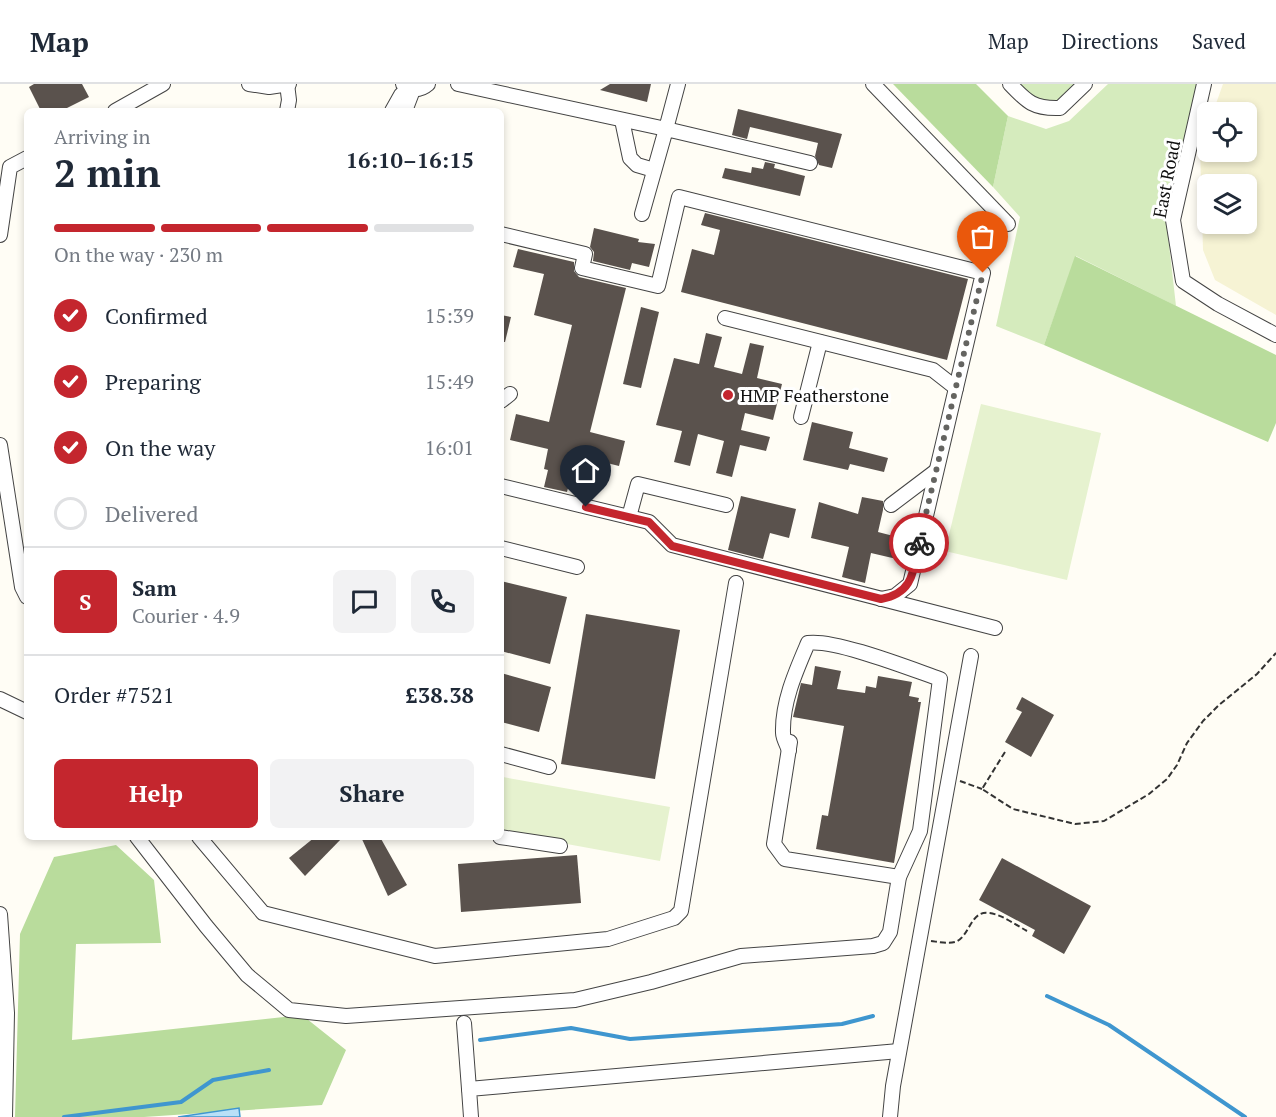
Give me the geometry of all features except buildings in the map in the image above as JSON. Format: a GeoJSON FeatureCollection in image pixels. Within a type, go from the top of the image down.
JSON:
{"type":"FeatureCollection","features":[{"type":"Feature","properties":{"kind":"street"},"geometry":{"type":"LineString","coordinates":[[120,108],[163,84]]}},
{"type":"Feature","properties":{"kind":"street"},"geometry":{"type":"LineString","coordinates":[[249,84],[268,87],[288,84],[288,108]]}},
{"type":"Feature","properties":{"kind":"street"},"geometry":{"type":"LineString","coordinates":[[408,87],[423,88],[428,84]]}},
{"type":"Feature","properties":{"kind":"street"},"geometry":{"type":"LineString","coordinates":[[458,84],[810,163]]}},
{"type":"Feature","properties":{"kind":"street"},"geometry":{"type":"LineString","coordinates":[[642,214],[678,84]]}},
{"type":"Feature","properties":{"kind":"street"},"geometry":{"type":"LineString","coordinates":[[873,84],[1008,224]]}},
{"type":"Feature","properties":{"kind":"street"},"geometry":{"type":"LineString","coordinates":[[1010,84],[1028,102],[1043,109],[1060,108],[1085,84]]}},
{"type":"Feature","properties":{"kind":"street","name":"East Road"},"geometry":{"type":"LineString","coordinates":[[1204,84],[1173,220],[1183,281],[1218,304],[1276,335]]}},
{"type":"Feature","properties":{"kind":"street"},"geometry":{"type":"LineString","coordinates":[[394,108],[408,87]]}},
{"type":"Feature","properties":{"kind":"street"},"geometry":{"type":"LineString","coordinates":[[405,108],[408,87]]}},
{"type":"Feature","properties":{"kind":"street"},"geometry":{"type":"LineString","coordinates":[[622,120],[630,158],[637,165],[654,170]]}},
{"type":"Feature","properties":{"kind":"street"},"geometry":{"type":"LineString","coordinates":[[0,235],[10,167],[24,160]]}},
{"type":"Feature","properties":{"kind":"street"},"geometry":{"type":"LineString","coordinates":[[504,235],[585,254],[582,268],[658,286],[679,197],[983,273],[909,584],[895,596],[881,599]]}},
{"type":"Feature","properties":{"kind":"street"},"geometry":{"type":"LineString","coordinates":[[725,318],[933,370],[956,388]]}},
{"type":"Feature","properties":{"kind":"street"},"geometry":{"type":"LineString","coordinates":[[801,417],[820,342]]}},
{"type":"Feature","properties":{"kind":"street"},"geometry":{"type":"LineString","coordinates":[[0,445],[24,591]]}},
{"type":"Feature","properties":{"kind":"street"},"geometry":{"type":"LineString","coordinates":[[891,505],[936,471]]}},
{"type":"Feature","properties":{"kind":"street"},"geometry":{"type":"LineString","coordinates":[[629,517],[638,484],[726,505]]}},
{"type":"Feature","properties":{"kind":"street"},"geometry":{"type":"LineString","coordinates":[[504,487],[649,522],[672,546],[995,628]]}},
{"type":"Feature","properties":{"kind":"street"},"geometry":{"type":"LineString","coordinates":[[504,549],[577,567]]}},
{"type":"Feature","properties":{"kind":"street"},"geometry":{"type":"LineString","coordinates":[[202,840],[263,913],[435,956],[608,939],[674,918],[681,911],[736,583]]}},
{"type":"Feature","properties":{"kind":"street"},"geometry":{"type":"LineString","coordinates":[[139,840],[247,975],[289,1010],[346,1016],[575,1000],[651,982],[741,956],[873,946],[883,943],[890,932],[899,876],[920,831],[940,679],[860,652],[816,642],[808,643],[791,683],[786,709],[783,734],[789,750]]}},
{"type":"Feature","properties":{"kind":"street"},"geometry":{"type":"LineString","coordinates":[[890,1117],[899,1050],[971,656]]}},
{"type":"Feature","properties":{"kind":"street"},"geometry":{"type":"LineString","coordinates":[[0,699],[24,711]]}},
{"type":"Feature","properties":{"kind":"street"},"geometry":{"type":"LineString","coordinates":[[793,726],[774,844],[784,859],[899,876]]}},
{"type":"Feature","properties":{"kind":"street"},"geometry":{"type":"LineString","coordinates":[[504,755],[549,767]]}},
{"type":"Feature","properties":{"kind":"street"},"geometry":{"type":"LineString","coordinates":[[504,838],[560,846]]}},
{"type":"Feature","properties":{"kind":"street"},"geometry":{"type":"LineString","coordinates":[[0,914],[7,1013],[5,1117]]}},
{"type":"Feature","properties":{"kind":"street"},"geometry":{"type":"LineString","coordinates":[[464,1023],[471,1117]]}},
{"type":"Feature","properties":{"kind":"street"},"geometry":{"type":"LineString","coordinates":[[469,1089],[899,1050]]}},
{"type":"Feature","properties":{"kind":"path"},"geometry":{"type":"LineString","coordinates":[[949,778],[982,789],[1013,809],[1075,824],[1104,820],[1149,794],[1167,778],[1203,721],[1257,674],[1276,653]]}},
{"type":"Feature","properties":{"kind":"path"},"geometry":{"type":"LineString","coordinates":[[982,789],[1005,752]]}},
{"type":"Feature","properties":{"kind":"path"},"geometry":{"type":"LineString","coordinates":[[919,940],[957,941],[975,918],[982,913],[990,912],[1028,931]]}},
{"type":"Feature","properties":{"kind":"shaded area"},"geometry":{"type":"Polygon","coordinates":[[[1223,84],[1276,84],[1276,315],[1215,280],[1203,250],[1203,234],[1257,234],[1257,174],[1201,174],[1200,162],[1257,162],[1257,102],[1217,102],[1223,84]]]}},
{"type":"Feature","properties":{"kind":"green space"},"geometry":{"type":"Polygon","coordinates":[[[893,84],[976,84],[1008,116],[993,187],[893,84]]]}},
{"type":"Feature","properties":{"kind":"green space"},"geometry":{"type":"Polygon","coordinates":[[[1018,84],[1075,84],[1057,101],[1033,99],[1018,84]]]}},
{"type":"Feature","properties":{"kind":"green space"},"geometry":{"type":"Polygon","coordinates":[[[1108,84],[1198,84],[1166,218],[1176,306],[1076,256],[1044,345],[996,326],[1020,217],[993,187],[1008,116],[1046,129],[1069,121],[1108,84]]]}},
{"type":"Feature","properties":{"kind":"green space"},"geometry":{"type":"Polygon","coordinates":[[[1075,256],[1276,355],[1276,423],[1268,442],[1044,345],[1075,256]]]}},
{"type":"Feature","properties":{"kind":"green space"},"geometry":{"type":"Polygon","coordinates":[[[981,404],[1101,433],[1067,580],[945,551],[981,404]]]}},
{"type":"Feature","properties":{"kind":"green space"},"geometry":{"type":"Polygon","coordinates":[[[504,777],[670,807],[660,861],[504,833],[504,777]]]}},
{"type":"Feature","properties":{"kind":"green space"},"geometry":{"type":"Polygon","coordinates":[[[116,845],[154,880],[161,943],[76,944],[72,1040],[302,1015],[346,1050],[322,1105],[144,1117],[15,1117],[20,934],[54,857],[116,845]]]}},
{"type":"Feature","properties":{"kind":"water"},"geometry":{"type":"Polygon","coordinates":[[[239,1108],[240,1117],[178,1117],[239,1108]]]}},
{"type":"Feature","properties":{"kind":"waterway"},"geometry":{"type":"LineString","coordinates":[[1047,996],[1109,1025],[1245,1117]]}},
{"type":"Feature","properties":{"kind":"waterway"},"geometry":{"type":"LineString","coordinates":[[480,1040],[571,1028],[630,1039],[842,1024],[873,1016]]}},
{"type":"Feature","properties":{"kind":"waterway"},"geometry":{"type":"LineString","coordinates":[[64,1117],[181,1102],[213,1080],[269,1070]]}},
{"type":"Feature","properties":{"kind":"way so far"},"geometry":{"type":"LineString","coordinates":[[919,543],[983,273]]}},
{"type":"Feature","properties":{"kind":"place","name":"HMP Featherstone"},"geometry":{"type":"Point","coordinates":[728,395]}},
{"type":"Feature","properties":{"kind":"route"},"geometry":{"type":"LineString","coordinates":[[586,507],[649,522],[672,546],[881,599],[895,596],[909,584],[919,543]]}}]}
